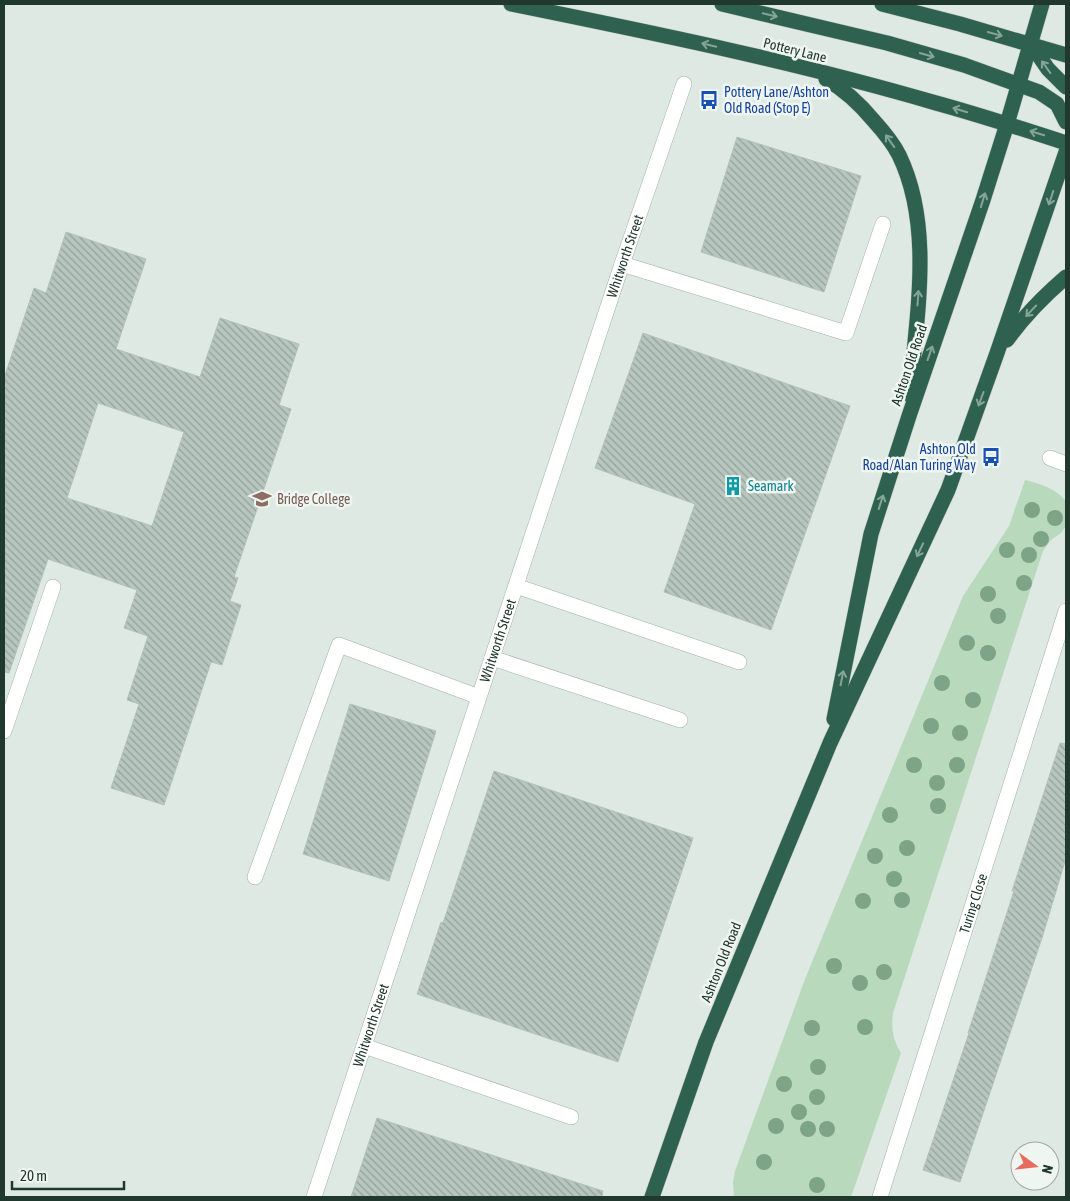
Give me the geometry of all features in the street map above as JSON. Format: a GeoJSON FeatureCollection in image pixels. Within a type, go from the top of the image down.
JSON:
{"type":"FeatureCollection","features":[{"type":"Feature","properties":{"kind":"highway","name":"Pottery Lane"},"geometry":{"type":"LineString","coordinates":[[512,4],[700,43],[807,69],[935,102],[1066,143]]}},
{"type":"Feature","properties":{"kind":"highway"},"geometry":{"type":"LineString","coordinates":[[722,4],[887,43],[964,65],[1039,92],[1057,104],[1066,122]]}},
{"type":"Feature","properties":{"kind":"highway"},"geometry":{"type":"LineString","coordinates":[[882,4],[1030,43],[1066,55]]}},
{"type":"Feature","properties":{"kind":"highway","name":"Ashton Old Road"},"geometry":{"type":"LineString","coordinates":[[830,743],[871,534],[909,416],[976,222],[1042,4]]}},
{"type":"Feature","properties":{"kind":"highway"},"geometry":{"type":"LineString","coordinates":[[1030,43],[1048,69],[1066,87]]}},
{"type":"Feature","properties":{"kind":"highway"},"geometry":{"type":"LineString","coordinates":[[807,69],[840,87],[859,104],[898,153],[910,186],[917,214],[920,243],[909,416]]}},
{"type":"Feature","properties":{"kind":"highway","name":"Ashton Old Road"},"geometry":{"type":"LineString","coordinates":[[652,1197],[706,1042],[830,743],[948,490],[1066,152]]}},
{"type":"Feature","properties":{"kind":"highway"},"geometry":{"type":"LineString","coordinates":[[997,353],[1017,326],[1066,277]]}},
{"type":"Feature","properties":{"kind":"street","name":"Whitworth Street"},"geometry":{"type":"LineString","coordinates":[[314,1197],[622,264],[684,84]]}},
{"type":"Feature","properties":{"kind":"street"},"geometry":{"type":"LineString","coordinates":[[622,264],[846,333],[882,224]]}},
{"type":"Feature","properties":{"kind":"street"},"geometry":{"type":"LineString","coordinates":[[1050,458],[1066,464]]}},
{"type":"Feature","properties":{"kind":"street"},"geometry":{"type":"LineString","coordinates":[[4,731],[52,586]]}},
{"type":"Feature","properties":{"kind":"street"},"geometry":{"type":"LineString","coordinates":[[516,586],[739,662]]}},
{"type":"Feature","properties":{"kind":"street","name":"Turing Close"},"geometry":{"type":"LineString","coordinates":[[880,1197],[1066,611]]}},
{"type":"Feature","properties":{"kind":"street"},"geometry":{"type":"LineString","coordinates":[[255,877],[339,645],[479,697]]}},
{"type":"Feature","properties":{"kind":"street"},"geometry":{"type":"LineString","coordinates":[[492,658],[680,720]]}},
{"type":"Feature","properties":{"kind":"street"},"geometry":{"type":"LineString","coordinates":[[364,1046],[571,1117]]}},
{"type":"Feature","properties":{"kind":"green space"},"geometry":{"type":"Polygon","coordinates":[[[1025,480],[1052,490],[1066,501],[1066,526],[1061,533],[1051,540],[1043,551],[893,1013],[893,1034],[901,1053],[851,1197],[734,1197],[733,1182],[735,1171],[805,979],[963,596],[1009,526],[1025,480]]]}},
{"type":"Feature","properties":{"kind":"building"},"geometry":{"type":"Polygon","coordinates":[[[737,137],[861,176],[824,292],[701,252],[737,137]]]}},
{"type":"Feature","properties":{"kind":"building"},"geometry":{"type":"Polygon","coordinates":[[[66,232],[146,259],[116,349],[200,377],[220,318],[299,344],[279,405],[291,409],[234,577],[238,578],[230,601],[241,605],[222,665],[211,662],[164,805],[111,788],[139,704],[127,700],[148,636],[124,628],[137,590],[48,559],[9,673],[4,672],[4,378],[34,288],[46,293],[66,232]],[[98,403],[67,498],[152,526],[184,432],[98,403]]]}},
{"type":"Feature","properties":{"kind":"building","name":"Seamark"},"geometry":{"type":"Polygon","coordinates":[[[643,333],[850,406],[771,630],[664,592],[695,504],[595,468],[643,333]]]}},
{"type":"Feature","properties":{"kind":"building"},"geometry":{"type":"Polygon","coordinates":[[[350,704],[436,731],[389,881],[303,854],[350,704]]]}},
{"type":"Feature","properties":{"kind":"building"},"geometry":{"type":"Polygon","coordinates":[[[1060,743],[1066,744],[1066,858],[1042,938],[960,1182],[923,1170],[969,1033],[1060,743]]]}},
{"type":"Feature","properties":{"kind":"building"},"geometry":{"type":"Polygon","coordinates":[[[494,771],[693,838],[618,1062],[417,994],[494,771]]]}},
{"type":"Feature","properties":{"kind":"building"},"geometry":{"type":"Polygon","coordinates":[[[377,1118],[603,1191],[602,1197],[351,1197],[377,1118]]]}},
{"type":"Feature","properties":{"kind":"place","name":"Pottery Lane/Ashton Old Road (Stop E)"},"geometry":{"type":"Point","coordinates":[709,100]}},
{"type":"Feature","properties":{"kind":"place","name":"Ashton Old Road/Alan Turing Way"},"geometry":{"type":"Point","coordinates":[991,457]}},
{"type":"Feature","properties":{"kind":"place","name":"Seamark"},"geometry":{"type":"Point","coordinates":[733,486]}},
{"type":"Feature","properties":{"kind":"place","name":"Bridge College"},"geometry":{"type":"Point","coordinates":[262,499]}}]}
